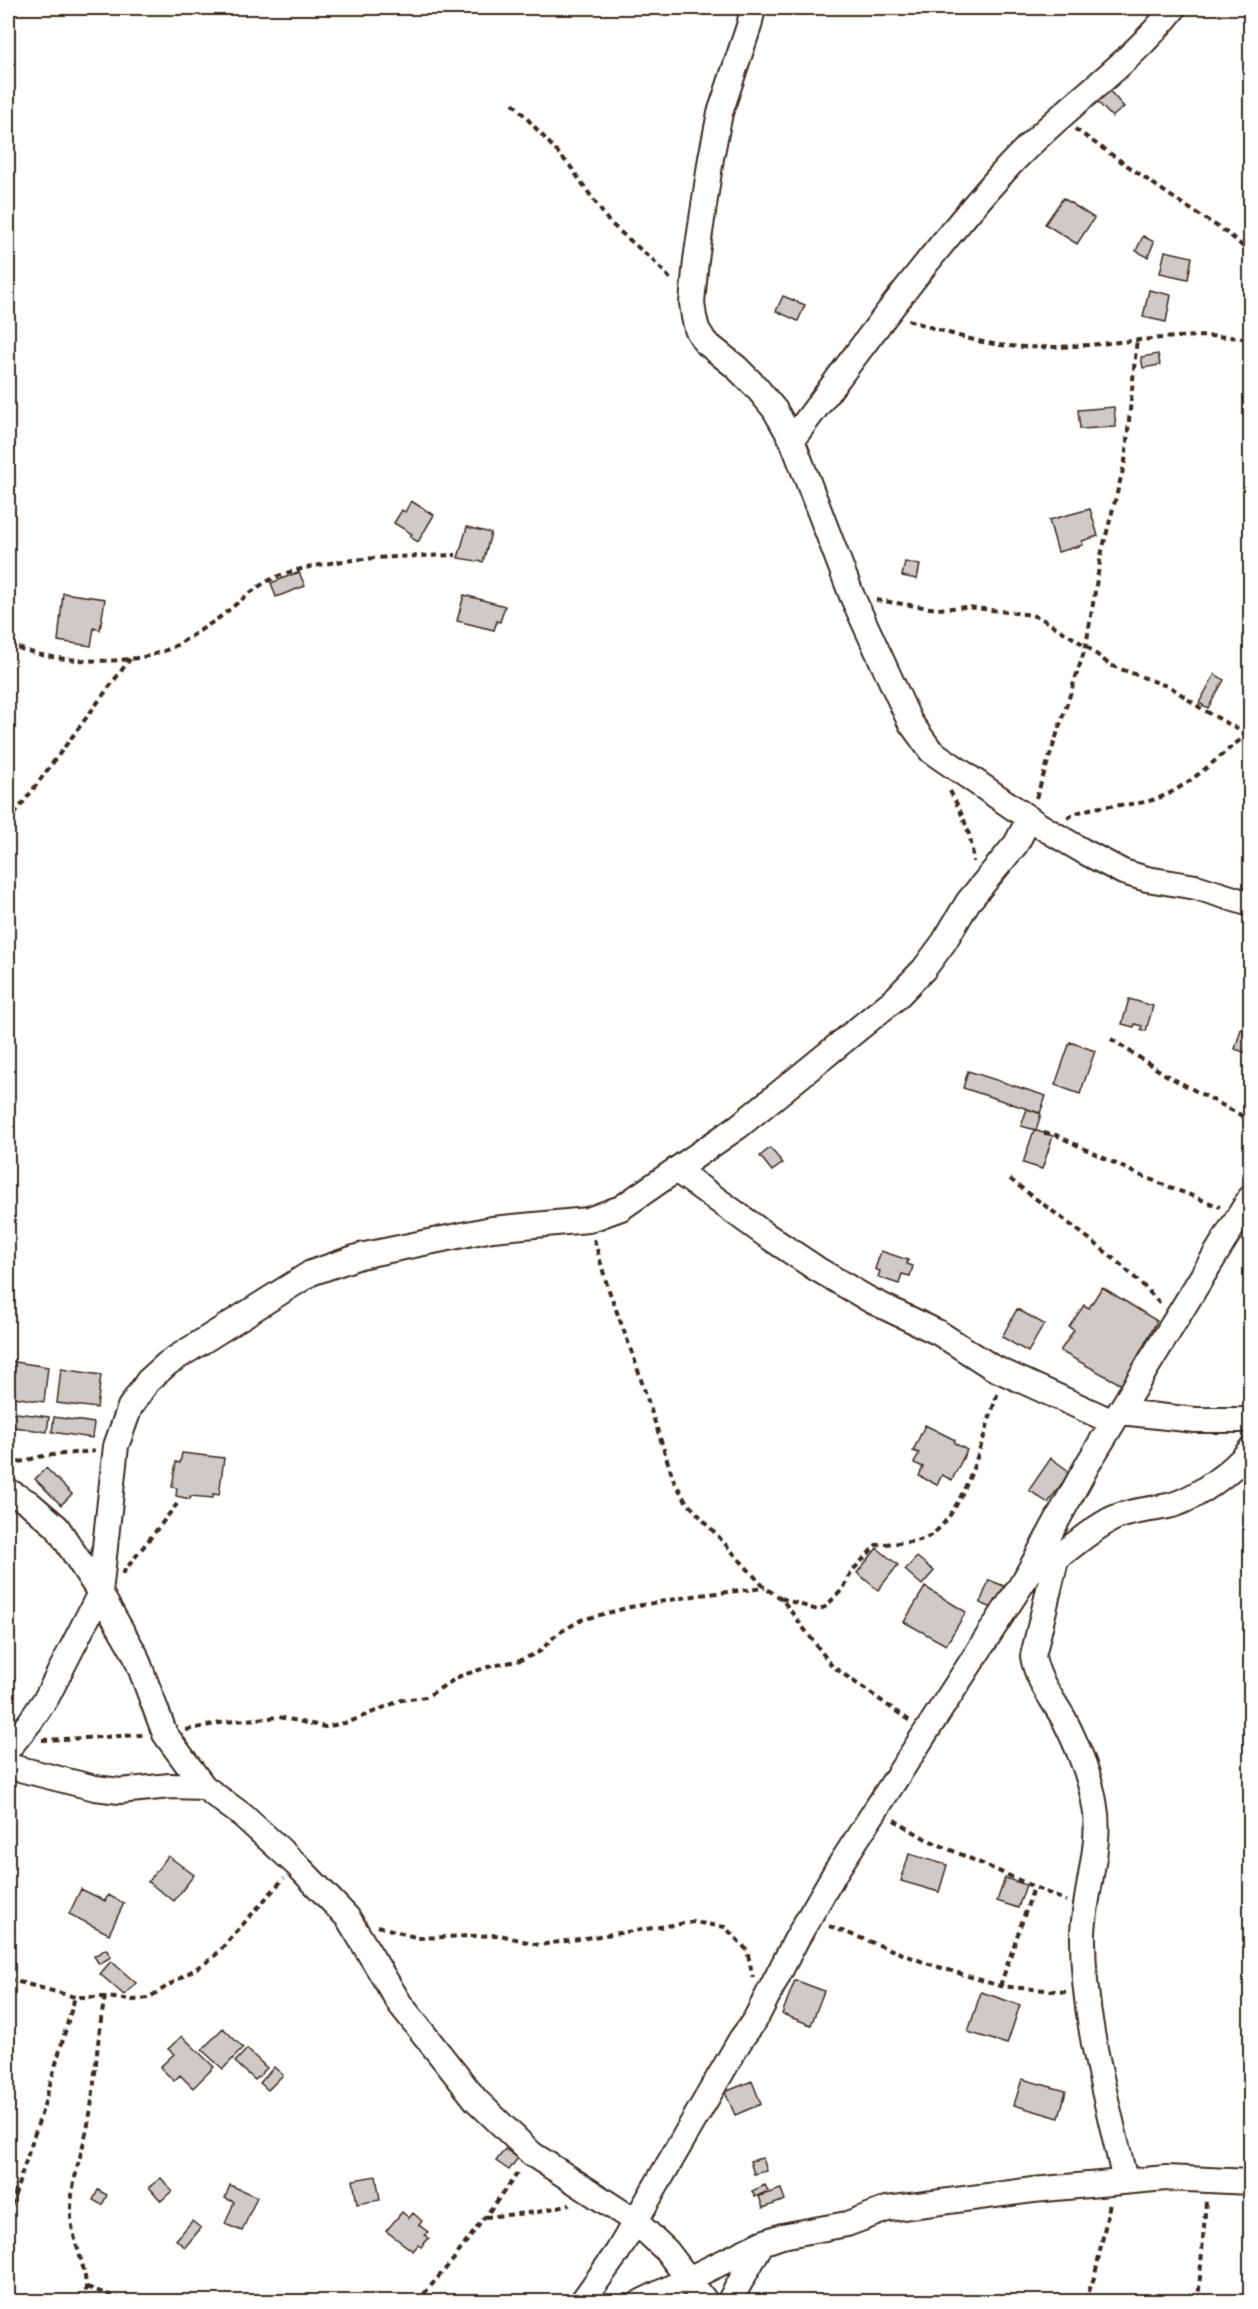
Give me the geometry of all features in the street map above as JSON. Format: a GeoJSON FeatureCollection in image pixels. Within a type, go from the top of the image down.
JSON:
{"type":"FeatureCollection","features":[{"type":"Feature","properties":{"kind":"street"},"geometry":{"type":"LineString","coordinates":[[753,8],[749,27],[720,113],[708,181],[692,303],[697,329],[705,342],[736,367],[757,388],[775,410],[792,440],[852,596],[910,722],[932,751],[966,777],[1050,832],[1123,872],[1147,879],[1196,887],[1251,904]]}},
{"type":"Feature","properties":{"kind":"street"},"geometry":{"type":"LineString","coordinates":[[792,440],[887,313],[1008,167],[1059,118],[1105,79],[1174,8]]}},
{"type":"Feature","properties":{"kind":"street"},"geometry":{"type":"LineString","coordinates":[[11,1745],[47,1697],[100,1589],[116,1446],[130,1407],[148,1381],[168,1363],[311,1273],[360,1257],[492,1229],[588,1220],[621,1208],[739,1126],[896,998],[924,969],[944,942],[968,902],[1016,844],[1029,819]]}},
{"type":"Feature","properties":{"kind":"street"},"geometry":{"type":"LineString","coordinates":[[676,1170],[817,1269],[870,1300],[939,1333],[992,1367],[1116,1417],[1251,1420]]}},
{"type":"Feature","properties":{"kind":"street"},"geometry":{"type":"LineString","coordinates":[[582,2301],[617,2253],[741,2039],[755,2020],[809,1918],[925,1732],[1025,1579],[1116,1417],[1246,1206]]}},
{"type":"Feature","properties":{"kind":"street"},"geometry":{"type":"LineString","coordinates":[[1025,1579],[1056,1560],[1110,1520],[1142,1510],[1171,1505],[1211,1485],[1237,1465],[1251,1450]]}},
{"type":"Feature","properties":{"kind":"street"},"geometry":{"type":"LineString","coordinates":[[8,1491],[29,1503],[57,1527],[100,1589],[135,1654],[165,1734],[204,1787],[242,1815],[296,1864],[348,1918],[400,2004],[476,2100],[532,2154],[635,2221],[654,2238],[706,2301]]}},
{"type":"Feature","properties":{"kind":"street"},"geometry":{"type":"LineString","coordinates":[[1056,1560],[1033,1656],[1035,1669],[1065,1721],[1076,1746],[1096,1808],[1096,1828],[1083,1932],[1085,1994],[1120,2182]]}},
{"type":"Feature","properties":{"kind":"street"},"geometry":{"type":"LineString","coordinates":[[8,1766],[95,1788],[112,1790],[170,1786],[204,1787]]}},
{"type":"Feature","properties":{"kind":"street"},"geometry":{"type":"LineString","coordinates":[[641,2301],[762,2242],[847,2224],[887,2209],[1033,2190],[1166,2178],[1251,2182]]}},
{"type":"Feature","properties":{"kind":"street"},"geometry":{"type":"LineString","coordinates":[[729,2301],[762,2242]]}},
{"type":"Feature","properties":{"kind":"path"},"geometry":{"type":"LineString","coordinates":[[513,103],[558,151],[609,222],[656,262],[692,303]]}},
{"type":"Feature","properties":{"kind":"path"},"geometry":{"type":"LineString","coordinates":[[1059,118],[1229,234],[1251,253]]}},
{"type":"Feature","properties":{"kind":"path"},"geometry":{"type":"LineString","coordinates":[[887,313],[978,340],[1010,346],[1067,345],[1137,338],[1230,336],[1251,339]]}},
{"type":"Feature","properties":{"kind":"path"},"geometry":{"type":"LineString","coordinates":[[1029,819],[1086,646],[1101,555],[1125,462],[1137,338]]}},
{"type":"Feature","properties":{"kind":"path"},"geometry":{"type":"LineString","coordinates":[[8,645],[46,656],[72,659],[130,659],[172,648],[216,620],[250,592],[282,575],[311,567],[366,559],[456,555]]}},
{"type":"Feature","properties":{"kind":"path"},"geometry":{"type":"LineString","coordinates":[[852,596],[937,609],[967,607],[1032,615],[1086,646],[1110,665],[1172,688],[1202,709],[1249,734],[1177,790],[1155,799],[1133,804],[1084,808],[1068,817],[1050,832]]}},
{"type":"Feature","properties":{"kind":"path"},"geometry":{"type":"LineString","coordinates":[[8,823],[130,659]]}},
{"type":"Feature","properties":{"kind":"path"},"geometry":{"type":"LineString","coordinates":[[947,786],[961,812],[970,839],[973,860],[968,902]]}},
{"type":"Feature","properties":{"kind":"path"},"geometry":{"type":"LineString","coordinates":[[1111,1039],[1166,1075],[1251,1120]]}},
{"type":"Feature","properties":{"kind":"path"},"geometry":{"type":"LineString","coordinates":[[1044,1133],[1054,1134],[1181,1193],[1246,1206]]}},
{"type":"Feature","properties":{"kind":"path"},"geometry":{"type":"LineString","coordinates":[[1010,1179],[1108,1251],[1141,1281],[1176,1322]]}},
{"type":"Feature","properties":{"kind":"path"},"geometry":{"type":"LineString","coordinates":[[588,1220],[607,1285],[635,1361],[674,1481],[686,1501],[765,1588],[781,1598],[817,1610],[825,1606],[843,1589],[852,1571],[876,1545],[925,1539],[942,1526],[956,1504],[978,1458],[999,1389],[998,1378],[992,1367]]}},
{"type":"Feature","properties":{"kind":"path"},"geometry":{"type":"LineString","coordinates":[[8,1465],[43,1456],[101,1450],[116,1446]]}},
{"type":"Feature","properties":{"kind":"path"},"geometry":{"type":"LineString","coordinates":[[100,1589],[127,1570],[177,1504]]}},
{"type":"Feature","properties":{"kind":"path"},"geometry":{"type":"LineString","coordinates":[[11,1745],[165,1734],[225,1722],[279,1717],[325,1727],[349,1722],[402,1700],[426,1697],[460,1676],[521,1660],[539,1652],[557,1634],[581,1620],[630,1607],[699,1595],[765,1588]]}},
{"type":"Feature","properties":{"kind":"path"},"geometry":{"type":"LineString","coordinates":[[781,1598],[832,1666],[925,1732]]}},
{"type":"Feature","properties":{"kind":"path"},"geometry":{"type":"LineString","coordinates":[[876,1809],[926,1839],[1086,1910]]}},
{"type":"Feature","properties":{"kind":"path"},"geometry":{"type":"LineString","coordinates":[[8,1979],[75,1997],[134,2000],[148,1998],[213,1958],[296,1864]]}},
{"type":"Feature","properties":{"kind":"path"},"geometry":{"type":"LineString","coordinates":[[1000,1986],[1034,1887]]}},
{"type":"Feature","properties":{"kind":"path"},"geometry":{"type":"LineString","coordinates":[[348,1918],[418,1938],[500,1935],[539,1945],[693,1922],[725,1927],[747,1950],[754,1985]]}},
{"type":"Feature","properties":{"kind":"path"},"geometry":{"type":"LineString","coordinates":[[809,1918],[926,1963],[1000,1986],[1085,1994]]}},
{"type":"Feature","properties":{"kind":"path"},"geometry":{"type":"LineString","coordinates":[[8,2216],[45,2102],[75,1997]]}},
{"type":"Feature","properties":{"kind":"path"},"geometry":{"type":"LineString","coordinates":[[85,2301],[86,2271],[71,2223],[70,2209],[90,2116],[99,2028],[105,1997]]}},
{"type":"Feature","properties":{"kind":"path"},"geometry":{"type":"LineString","coordinates":[[417,2301],[532,2154]]}},
{"type":"Feature","properties":{"kind":"path"},"geometry":{"type":"LineString","coordinates":[[1198,2301],[1208,2180]]}},
{"type":"Feature","properties":{"kind":"path"},"geometry":{"type":"LineString","coordinates":[[1085,2301],[1095,2275],[1120,2182]]}},
{"type":"Feature","properties":{"kind":"path"},"geometry":{"type":"LineString","coordinates":[[484,2217],[556,2208],[596,2194]]}},
{"type":"Feature","properties":{"kind":"path"},"geometry":{"type":"LineString","coordinates":[[87,2287],[129,2301]]}},
{"type":"Feature","properties":{"kind":"building"},"geometry":{"type":"Polygon","coordinates":[[[1107,88],[1124,107],[1112,117],[1095,99],[1107,88]]]}},
{"type":"Feature","properties":{"kind":"building"},"geometry":{"type":"Polygon","coordinates":[[[1063,198],[1094,218],[1077,244],[1045,224],[1063,198]]]}},
{"type":"Feature","properties":{"kind":"building"},"geometry":{"type":"Polygon","coordinates":[[[1143,236],[1154,242],[1148,257],[1136,251],[1143,236]]]}},
{"type":"Feature","properties":{"kind":"building"},"geometry":{"type":"Polygon","coordinates":[[[1165,251],[1192,257],[1188,279],[1160,273],[1165,251]]]}},
{"type":"Feature","properties":{"kind":"building"},"geometry":{"type":"Polygon","coordinates":[[[1149,290],[1171,295],[1166,322],[1143,317],[1149,290]]]}},
{"type":"Feature","properties":{"kind":"building"},"geometry":{"type":"Polygon","coordinates":[[[783,296],[805,305],[798,321],[776,311],[783,296]]]}},
{"type":"Feature","properties":{"kind":"building"},"geometry":{"type":"Polygon","coordinates":[[[1158,354],[1160,365],[1143,368],[1141,357],[1158,354]]]}},
{"type":"Feature","properties":{"kind":"building"},"geometry":{"type":"Polygon","coordinates":[[[1114,407],[1116,427],[1080,429],[1078,410],[1114,407]]]}},
{"type":"Feature","properties":{"kind":"building"},"geometry":{"type":"Polygon","coordinates":[[[411,501],[434,515],[418,542],[410,537],[412,534],[394,523],[402,510],[405,512],[411,501]]]}},
{"type":"Feature","properties":{"kind":"building"},"geometry":{"type":"Polygon","coordinates":[[[1090,509],[1098,536],[1082,541],[1083,545],[1058,552],[1049,520],[1090,509]]]}},
{"type":"Feature","properties":{"kind":"building"},"geometry":{"type":"Polygon","coordinates":[[[467,527],[491,533],[483,562],[458,558],[467,527]]]}},
{"type":"Feature","properties":{"kind":"building"},"geometry":{"type":"Polygon","coordinates":[[[905,562],[920,565],[917,579],[902,576],[905,562]]]}},
{"type":"Feature","properties":{"kind":"building"},"geometry":{"type":"Polygon","coordinates":[[[299,572],[305,586],[276,597],[271,583],[299,572]]]}},
{"type":"Feature","properties":{"kind":"building"},"geometry":{"type":"Polygon","coordinates":[[[63,593],[105,599],[100,630],[94,628],[91,646],[58,641],[63,593]]]}},
{"type":"Feature","properties":{"kind":"building"},"geometry":{"type":"Polygon","coordinates":[[[464,595],[505,606],[500,622],[497,621],[494,630],[457,621],[464,595]]]}},
{"type":"Feature","properties":{"kind":"building"},"geometry":{"type":"Polygon","coordinates":[[[1215,674],[1224,680],[1208,708],[1199,703],[1215,674]]]}},
{"type":"Feature","properties":{"kind":"building"},"geometry":{"type":"Polygon","coordinates":[[[1129,999],[1153,1006],[1146,1031],[1141,1030],[1142,1026],[1122,1024],[1129,999]]]}},
{"type":"Feature","properties":{"kind":"building"},"geometry":{"type":"Polygon","coordinates":[[[1241,1029],[1250,1032],[1250,1054],[1235,1049],[1241,1029]]]}},
{"type":"Feature","properties":{"kind":"building"},"geometry":{"type":"Polygon","coordinates":[[[1070,1042],[1095,1051],[1080,1094],[1055,1085],[1070,1042]]]}},
{"type":"Feature","properties":{"kind":"building"},"geometry":{"type":"Polygon","coordinates":[[[968,1071],[1046,1096],[1040,1113],[963,1088],[968,1071]]]}},
{"type":"Feature","properties":{"kind":"building"},"geometry":{"type":"Polygon","coordinates":[[[1027,1109],[1041,1114],[1036,1130],[1021,1126],[1027,1109]]]}},
{"type":"Feature","properties":{"kind":"building"},"geometry":{"type":"Polygon","coordinates":[[[1034,1130],[1053,1136],[1042,1169],[1023,1163],[1034,1130]]]}},
{"type":"Feature","properties":{"kind":"building"},"geometry":{"type":"Polygon","coordinates":[[[770,1148],[783,1163],[772,1171],[760,1156],[770,1148]]]}},
{"type":"Feature","properties":{"kind":"building"},"geometry":{"type":"Polygon","coordinates":[[[881,1251],[908,1260],[907,1264],[913,1266],[910,1276],[902,1274],[899,1284],[878,1277],[880,1271],[875,1269],[881,1251]]]}},
{"type":"Feature","properties":{"kind":"building"},"geometry":{"type":"Polygon","coordinates":[[[1102,1287],[1157,1321],[1122,1385],[1060,1351],[1074,1330],[1069,1327],[1084,1305],[1089,1308],[1102,1287]]]}},
{"type":"Feature","properties":{"kind":"building"},"geometry":{"type":"Polygon","coordinates":[[[1017,1309],[1044,1324],[1028,1352],[1002,1337],[1017,1309]]]}},
{"type":"Feature","properties":{"kind":"building"},"geometry":{"type":"Polygon","coordinates":[[[9,1361],[48,1367],[44,1402],[8,1396],[9,1361]]]}},
{"type":"Feature","properties":{"kind":"building"},"geometry":{"type":"Polygon","coordinates":[[[61,1369],[101,1375],[97,1408],[57,1403],[61,1369]]]}},
{"type":"Feature","properties":{"kind":"building"},"geometry":{"type":"Polygon","coordinates":[[[8,1412],[49,1417],[47,1432],[8,1426],[8,1412]]]}},
{"type":"Feature","properties":{"kind":"building"},"geometry":{"type":"Polygon","coordinates":[[[54,1417],[94,1423],[92,1438],[52,1432],[54,1417]]]}},
{"type":"Feature","properties":{"kind":"building"},"geometry":{"type":"Polygon","coordinates":[[[925,1425],[955,1440],[954,1443],[967,1450],[952,1480],[942,1475],[937,1485],[919,1476],[923,1467],[914,1463],[919,1453],[913,1451],[925,1425]]]}},
{"type":"Feature","properties":{"kind":"building"},"geometry":{"type":"Polygon","coordinates":[[[182,1453],[224,1458],[219,1495],[213,1494],[213,1498],[190,1496],[190,1499],[176,1496],[177,1488],[172,1487],[176,1462],[180,1463],[182,1453]]]}},
{"type":"Feature","properties":{"kind":"building"},"geometry":{"type":"Polygon","coordinates":[[[1051,1458],[1070,1472],[1048,1503],[1029,1490],[1051,1458]]]}},
{"type":"Feature","properties":{"kind":"building"},"geometry":{"type":"Polygon","coordinates":[[[46,1468],[72,1494],[61,1505],[35,1479],[46,1468]]]}},
{"type":"Feature","properties":{"kind":"building"},"geometry":{"type":"Polygon","coordinates":[[[877,1548],[898,1565],[878,1590],[857,1573],[877,1548]]]}},
{"type":"Feature","properties":{"kind":"building"},"geometry":{"type":"Polygon","coordinates":[[[917,1557],[934,1571],[922,1585],[905,1570],[917,1557]]]}},
{"type":"Feature","properties":{"kind":"building"},"geometry":{"type":"Polygon","coordinates":[[[989,1580],[1004,1586],[995,1609],[980,1603],[989,1580]]]}},
{"type":"Feature","properties":{"kind":"building"},"geometry":{"type":"Polygon","coordinates":[[[925,1587],[966,1612],[946,1645],[904,1622],[925,1587]]]}},
{"type":"Feature","properties":{"kind":"building"},"geometry":{"type":"Polygon","coordinates":[[[909,1854],[947,1865],[939,1892],[901,1881],[909,1854]]]}},
{"type":"Feature","properties":{"kind":"building"},"geometry":{"type":"Polygon","coordinates":[[[168,1856],[194,1875],[174,1901],[148,1882],[168,1856]]]}},
{"type":"Feature","properties":{"kind":"building"},"geometry":{"type":"Polygon","coordinates":[[[1005,1878],[1026,1885],[1018,1908],[997,1901],[1005,1878]]]}},
{"type":"Feature","properties":{"kind":"building"},"geometry":{"type":"Polygon","coordinates":[[[81,1889],[105,1901],[108,1895],[124,1903],[109,1934],[69,1914],[81,1889]]]}},
{"type":"Feature","properties":{"kind":"building"},"geometry":{"type":"Polygon","coordinates":[[[106,1949],[111,1957],[99,1964],[94,1956],[106,1949]]]}},
{"type":"Feature","properties":{"kind":"building"},"geometry":{"type":"Polygon","coordinates":[[[111,1961],[136,1983],[124,1995],[100,1974],[111,1961]]]}},
{"type":"Feature","properties":{"kind":"building"},"geometry":{"type":"Polygon","coordinates":[[[795,1980],[824,1991],[811,2025],[782,2014],[795,1980]]]}},
{"type":"Feature","properties":{"kind":"building"},"geometry":{"type":"Polygon","coordinates":[[[981,1992],[1020,2005],[1007,2044],[968,2032],[981,1992]]]}},
{"type":"Feature","properties":{"kind":"building"},"geometry":{"type":"Polygon","coordinates":[[[223,2028],[243,2048],[223,2069],[202,2050],[223,2028]]]}},
{"type":"Feature","properties":{"kind":"building"},"geometry":{"type":"Polygon","coordinates":[[[182,2036],[214,2067],[193,2088],[180,2075],[174,2081],[160,2067],[174,2054],[168,2049],[182,2036]]]}},
{"type":"Feature","properties":{"kind":"building"},"geometry":{"type":"Polygon","coordinates":[[[247,2049],[267,2068],[255,2080],[235,2062],[247,2049]]]}},
{"type":"Feature","properties":{"kind":"building"},"geometry":{"type":"Polygon","coordinates":[[[274,2067],[283,2075],[268,2090],[260,2083],[274,2067]]]}},
{"type":"Feature","properties":{"kind":"building"},"geometry":{"type":"Polygon","coordinates":[[[1022,2079],[1066,2091],[1059,2118],[1014,2105],[1022,2079]]]}},
{"type":"Feature","properties":{"kind":"building"},"geometry":{"type":"Polygon","coordinates":[[[752,2081],[761,2104],[735,2115],[725,2092],[752,2081]]]}},
{"type":"Feature","properties":{"kind":"building"},"geometry":{"type":"Polygon","coordinates":[[[505,2149],[518,2158],[509,2170],[496,2161],[505,2149]]]}},
{"type":"Feature","properties":{"kind":"building"},"geometry":{"type":"Polygon","coordinates":[[[763,2158],[767,2171],[754,2174],[750,2161],[763,2158]]]}},
{"type":"Feature","properties":{"kind":"building"},"geometry":{"type":"Polygon","coordinates":[[[376,2176],[380,2200],[357,2204],[353,2180],[376,2176]]]}},
{"type":"Feature","properties":{"kind":"building"},"geometry":{"type":"Polygon","coordinates":[[[161,2178],[172,2191],[161,2201],[149,2187],[161,2178]]]}},
{"type":"Feature","properties":{"kind":"building"},"geometry":{"type":"Polygon","coordinates":[[[230,2185],[257,2197],[242,2231],[225,2224],[234,2202],[225,2198],[230,2185]]]}},
{"type":"Feature","properties":{"kind":"building"},"geometry":{"type":"Polygon","coordinates":[[[765,2185],[768,2191],[755,2197],[752,2191],[765,2185]]]}},
{"type":"Feature","properties":{"kind":"building"},"geometry":{"type":"Polygon","coordinates":[[[781,2189],[785,2200],[763,2208],[759,2196],[781,2189]]]}},
{"type":"Feature","properties":{"kind":"building"},"geometry":{"type":"Polygon","coordinates":[[[98,2190],[107,2195],[102,2205],[93,2200],[98,2190]]]}},
{"type":"Feature","properties":{"kind":"building"},"geometry":{"type":"Polygon","coordinates":[[[402,2212],[409,2218],[413,2213],[422,2221],[419,2225],[428,2232],[425,2235],[429,2238],[421,2247],[418,2245],[413,2251],[386,2231],[402,2212]]]}},
{"type":"Feature","properties":{"kind":"building"},"geometry":{"type":"Polygon","coordinates":[[[192,2221],[201,2228],[185,2247],[176,2240],[192,2221]]]}}]}
